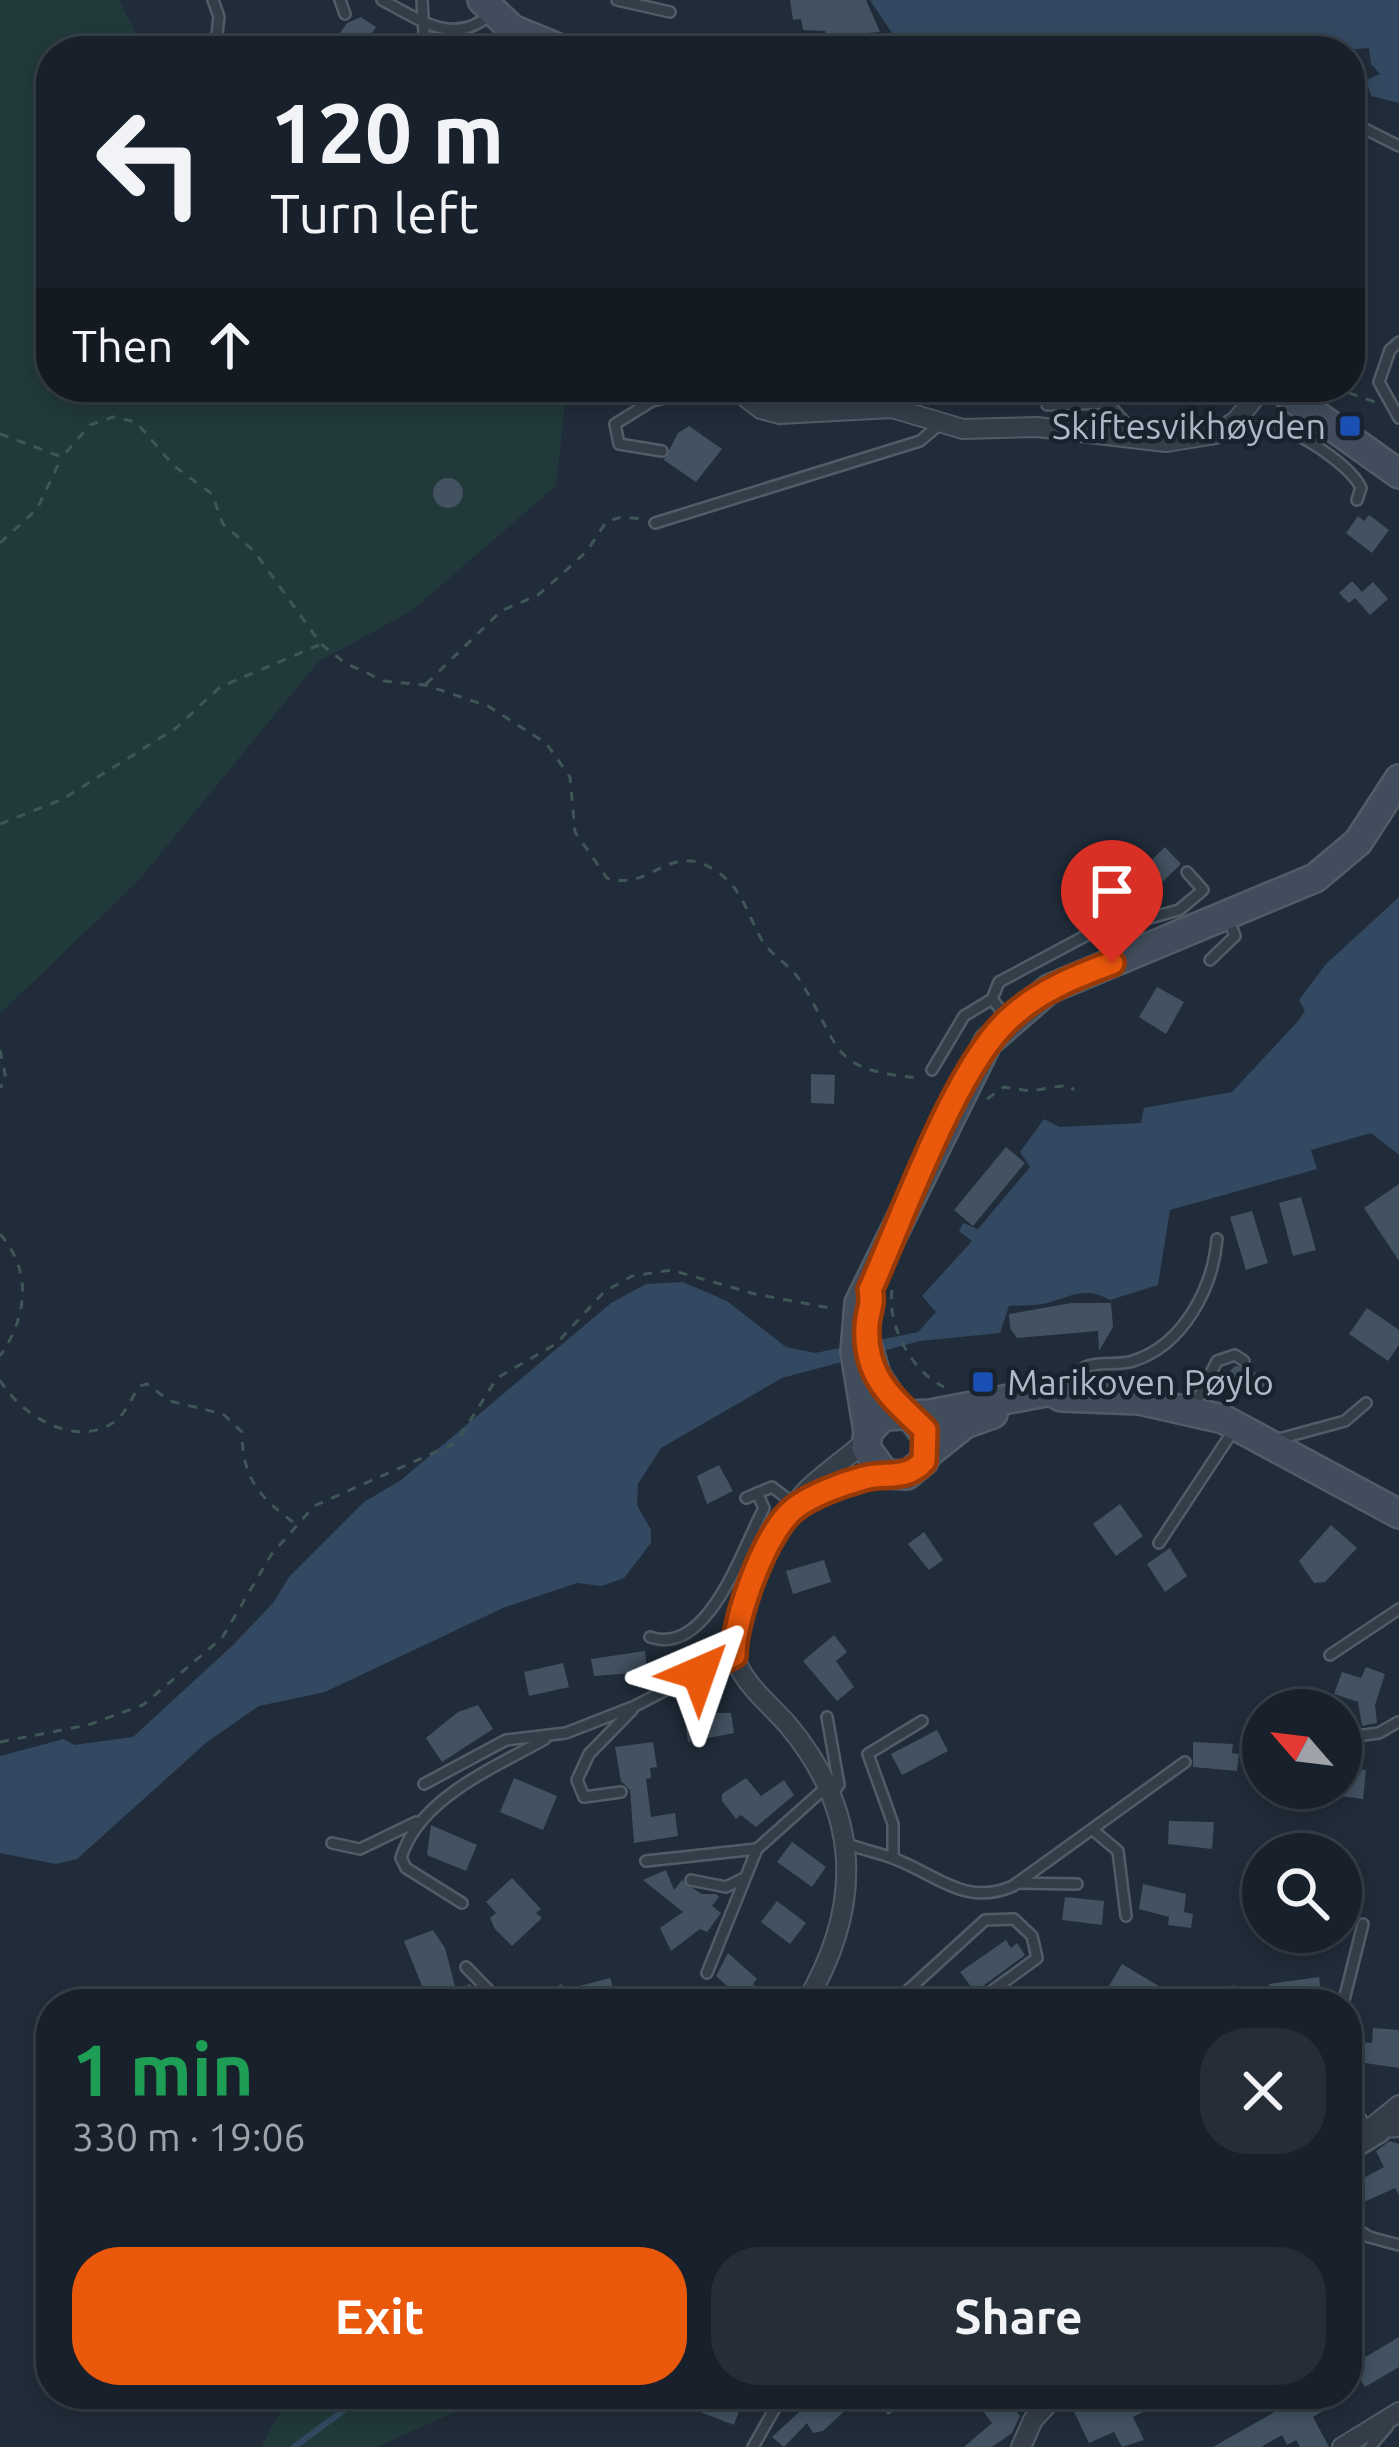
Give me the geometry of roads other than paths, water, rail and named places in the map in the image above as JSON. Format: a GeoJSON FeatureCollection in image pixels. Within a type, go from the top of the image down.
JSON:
{"type":"FeatureCollection","features":[{"type":"Feature","properties":{"kind":"main road"},"geometry":{"type":"LineString","coordinates":[[491,5],[526,36]]}},
{"type":"Feature","properties":{"kind":"main road"},"geometry":{"type":"LineString","coordinates":[[1297,402],[1399,474]]}},
{"type":"Feature","properties":{"kind":"main road"},"geometry":{"type":"LineString","coordinates":[[1399,778],[1375,820],[1338,861],[1284,894],[1000,1009],[870,1290],[866,1316],[884,1419],[869,1459],[885,1474],[907,1475],[965,1424],[1068,1398],[1139,1400],[1193,1409],[1270,1443],[1399,1514]]}},
{"type":"Feature","properties":{"kind":"main road"},"geometry":{"type":"LineString","coordinates":[[884,1419],[1051,1391],[1068,1398]]}},
{"type":"Feature","properties":{"kind":"main road"},"geometry":{"type":"LineString","coordinates":[[884,1419],[925,1430],[926,1455]]}},
{"type":"Feature","properties":{"kind":"street"},"geometry":{"type":"LineString","coordinates":[[752,402],[780,413],[892,408],[939,425],[1037,427],[1196,440],[1239,417],[1251,402]]}},
{"type":"Feature","properties":{"kind":"street"},"geometry":{"type":"LineString","coordinates":[[813,1989],[841,1931],[848,1844],[829,1790],[734,1655],[734,1637],[756,1573],[806,1491],[884,1419]]}},
{"type":"Feature","properties":{"kind":"street"},"geometry":{"type":"LineString","coordinates":[[797,1506],[837,1486],[885,1474]]}},
{"type":"Feature","properties":{"kind":"street"},"geometry":{"type":"LineString","coordinates":[[1384,2131],[1399,2105]]}},
{"type":"Feature","properties":{"kind":"street"},"geometry":{"type":"LineString","coordinates":[[1021,2447],[1043,2409]]}},
{"type":"Feature","properties":{"kind":"street"},"geometry":{"type":"LineString","coordinates":[[1342,2447],[1399,2413]]}},
{"type":"Feature","properties":{"kind":"lane"},"geometry":{"type":"LineString","coordinates":[[213,0],[219,17],[217,36]]}},
{"type":"Feature","properties":{"kind":"lane"},"geometry":{"type":"LineString","coordinates":[[340,0],[345,14]]}},
{"type":"Feature","properties":{"kind":"lane"},"geometry":{"type":"LineString","coordinates":[[382,0],[455,33],[476,28],[491,5]]}},
{"type":"Feature","properties":{"kind":"lane"},"geometry":{"type":"LineString","coordinates":[[422,0],[426,36]]}},
{"type":"Feature","properties":{"kind":"lane"},"geometry":{"type":"LineString","coordinates":[[617,0],[670,12]]}},
{"type":"Feature","properties":{"kind":"lane"},"geometry":{"type":"LineString","coordinates":[[1365,129],[1399,146]]}},
{"type":"Feature","properties":{"kind":"lane"},"geometry":{"type":"LineString","coordinates":[[1399,342],[1380,372],[1387,403],[1399,418]]}},
{"type":"Feature","properties":{"kind":"lane"},"geometry":{"type":"LineString","coordinates":[[650,402],[615,424],[615,436],[624,447],[662,451]]}},
{"type":"Feature","properties":{"kind":"lane"},"geometry":{"type":"LineString","coordinates":[[1047,404],[1108,403],[1142,439]]}},
{"type":"Feature","properties":{"kind":"lane"},"geometry":{"type":"LineString","coordinates":[[1239,417],[1252,430],[1280,430],[1309,444],[1358,481],[1357,500]]}},
{"type":"Feature","properties":{"kind":"lane"},"geometry":{"type":"LineString","coordinates":[[655,523],[920,441],[939,425]]}},
{"type":"Feature","properties":{"kind":"lane"},"geometry":{"type":"LineString","coordinates":[[932,1070],[964,1016],[1000,1009],[999,982],[1058,947],[1179,910],[1203,890],[1186,872]]}},
{"type":"Feature","properties":{"kind":"lane"},"geometry":{"type":"LineString","coordinates":[[1210,960],[1235,936],[1228,917]]}},
{"type":"Feature","properties":{"kind":"lane"},"geometry":{"type":"LineString","coordinates":[[1068,1398],[1085,1367],[1141,1359],[1192,1314],[1210,1285],[1217,1239]]}},
{"type":"Feature","properties":{"kind":"lane"},"geometry":{"type":"LineString","coordinates":[[1193,1409],[1217,1361],[1235,1355],[1244,1361]]}},
{"type":"Feature","properties":{"kind":"lane"},"geometry":{"type":"LineString","coordinates":[[1270,1443],[1282,1435],[1346,1421],[1366,1403]]}},
{"type":"Feature","properties":{"kind":"lane"},"geometry":{"type":"LineString","coordinates":[[1160,1543],[1228,1437]]}},
{"type":"Feature","properties":{"kind":"lane"},"geometry":{"type":"LineString","coordinates":[[650,1637],[676,1638],[706,1618],[764,1508],[751,1496],[779,1489],[797,1506]]}},
{"type":"Feature","properties":{"kind":"lane"},"geometry":{"type":"LineString","coordinates":[[1330,1655],[1399,1609]]}},
{"type":"Feature","properties":{"kind":"lane"},"geometry":{"type":"LineString","coordinates":[[332,1843],[360,1849],[416,1822],[548,1738],[635,1706],[734,1655]]}},
{"type":"Feature","properties":{"kind":"lane"},"geometry":{"type":"LineString","coordinates":[[621,1792],[584,1797],[577,1780],[589,1754],[635,1706]]}},
{"type":"Feature","properties":{"kind":"lane"},"geometry":{"type":"LineString","coordinates":[[707,1973],[721,1948],[742,1879],[757,1849],[839,1785],[827,1717]]}},
{"type":"Feature","properties":{"kind":"lane"},"geometry":{"type":"LineString","coordinates":[[1362,1735],[1379,1733],[1399,1720]]}},
{"type":"Feature","properties":{"kind":"lane"},"geometry":{"type":"LineString","coordinates":[[893,1858],[892,1824],[868,1754],[922,1721]]}},
{"type":"Feature","properties":{"kind":"lane"},"geometry":{"type":"LineString","coordinates":[[424,1784],[506,1740],[548,1738]]}},
{"type":"Feature","properties":{"kind":"lane"},"geometry":{"type":"LineString","coordinates":[[848,1844],[893,1858],[978,1896],[1017,1882],[1185,1762]]}},
{"type":"Feature","properties":{"kind":"lane"},"geometry":{"type":"LineString","coordinates":[[416,1822],[401,1858],[406,1868],[462,1903]]}},
{"type":"Feature","properties":{"kind":"lane"},"geometry":{"type":"LineString","coordinates":[[1093,1830],[1118,1851],[1126,1916]]}},
{"type":"Feature","properties":{"kind":"lane"},"geometry":{"type":"LineString","coordinates":[[646,1861],[757,1849]]}},
{"type":"Feature","properties":{"kind":"lane"},"geometry":{"type":"LineString","coordinates":[[692,1880],[726,1887],[742,1879]]}},
{"type":"Feature","properties":{"kind":"lane"},"geometry":{"type":"LineString","coordinates":[[1017,1882],[1077,1885]]}},
{"type":"Feature","properties":{"kind":"lane"},"geometry":{"type":"LineString","coordinates":[[909,1989],[985,1920],[1014,1919],[1032,1936],[1036,1958],[994,1989]]}},
{"type":"Feature","properties":{"kind":"lane"},"geometry":{"type":"LineString","coordinates":[[1347,1989],[1363,1924]]}},
{"type":"Feature","properties":{"kind":"lane"},"geometry":{"type":"LineString","coordinates":[[466,1966],[488,1989]]}},
{"type":"Feature","properties":{"kind":"lane"},"geometry":{"type":"LineString","coordinates":[[1362,2232],[1399,2245]]}},
{"type":"Feature","properties":{"kind":"lane"},"geometry":{"type":"LineString","coordinates":[[754,2447],[775,2409]]}},
{"type":"Feature","properties":{"kind":"lane"},"geometry":{"type":"LineString","coordinates":[[1370,2447],[1399,2413]]}},
{"type":"Feature","properties":{"kind":"water"},"geometry":{"type":"Polygon","coordinates":[[[870,0],[1399,0],[1399,103],[1371,96],[1366,80],[1380,74],[1371,64],[1365,36],[894,36],[870,0]]]}},
{"type":"Feature","properties":{"kind":"water"},"geometry":{"type":"Polygon","coordinates":[[[1399,897],[1399,1155],[1371,1133],[1311,1150],[1317,1169],[1170,1210],[1158,1285],[1110,1300],[1087,1293],[1009,1306],[1000,1333],[920,1341],[782,1378],[661,1448],[638,1484],[637,1505],[651,1530],[651,1543],[624,1578],[602,1586],[577,1583],[503,1608],[325,1692],[259,1706],[207,1742],[77,1859],[56,1864],[0,1853],[0,1756],[64,1739],[74,1745],[133,1737],[233,1645],[273,1603],[289,1577],[364,1502],[401,1480],[611,1303],[646,1284],[683,1282],[727,1301],[786,1347],[815,1353],[918,1332],[936,1312],[922,1296],[972,1241],[959,1231],[963,1223],[978,1229],[1030,1167],[1020,1152],[1044,1119],[1060,1127],[1141,1123],[1144,1108],[1232,1092],[1299,1020],[1305,1011],[1299,1000],[1326,964],[1399,897]]]}},
{"type":"Feature","properties":{"kind":"waterway"},"geometry":{"type":"LineString","coordinates":[[294,2447],[346,2409]]}},
{"type":"Feature","properties":{"kind":"place","name":"Skiftesvikhøyden"},"geometry":{"type":"Point","coordinates":[1350,426]}},
{"type":"Feature","properties":{"kind":"place","name":"Marikoven Pøylo"},"geometry":{"type":"Point","coordinates":[983,1382]}}]}
